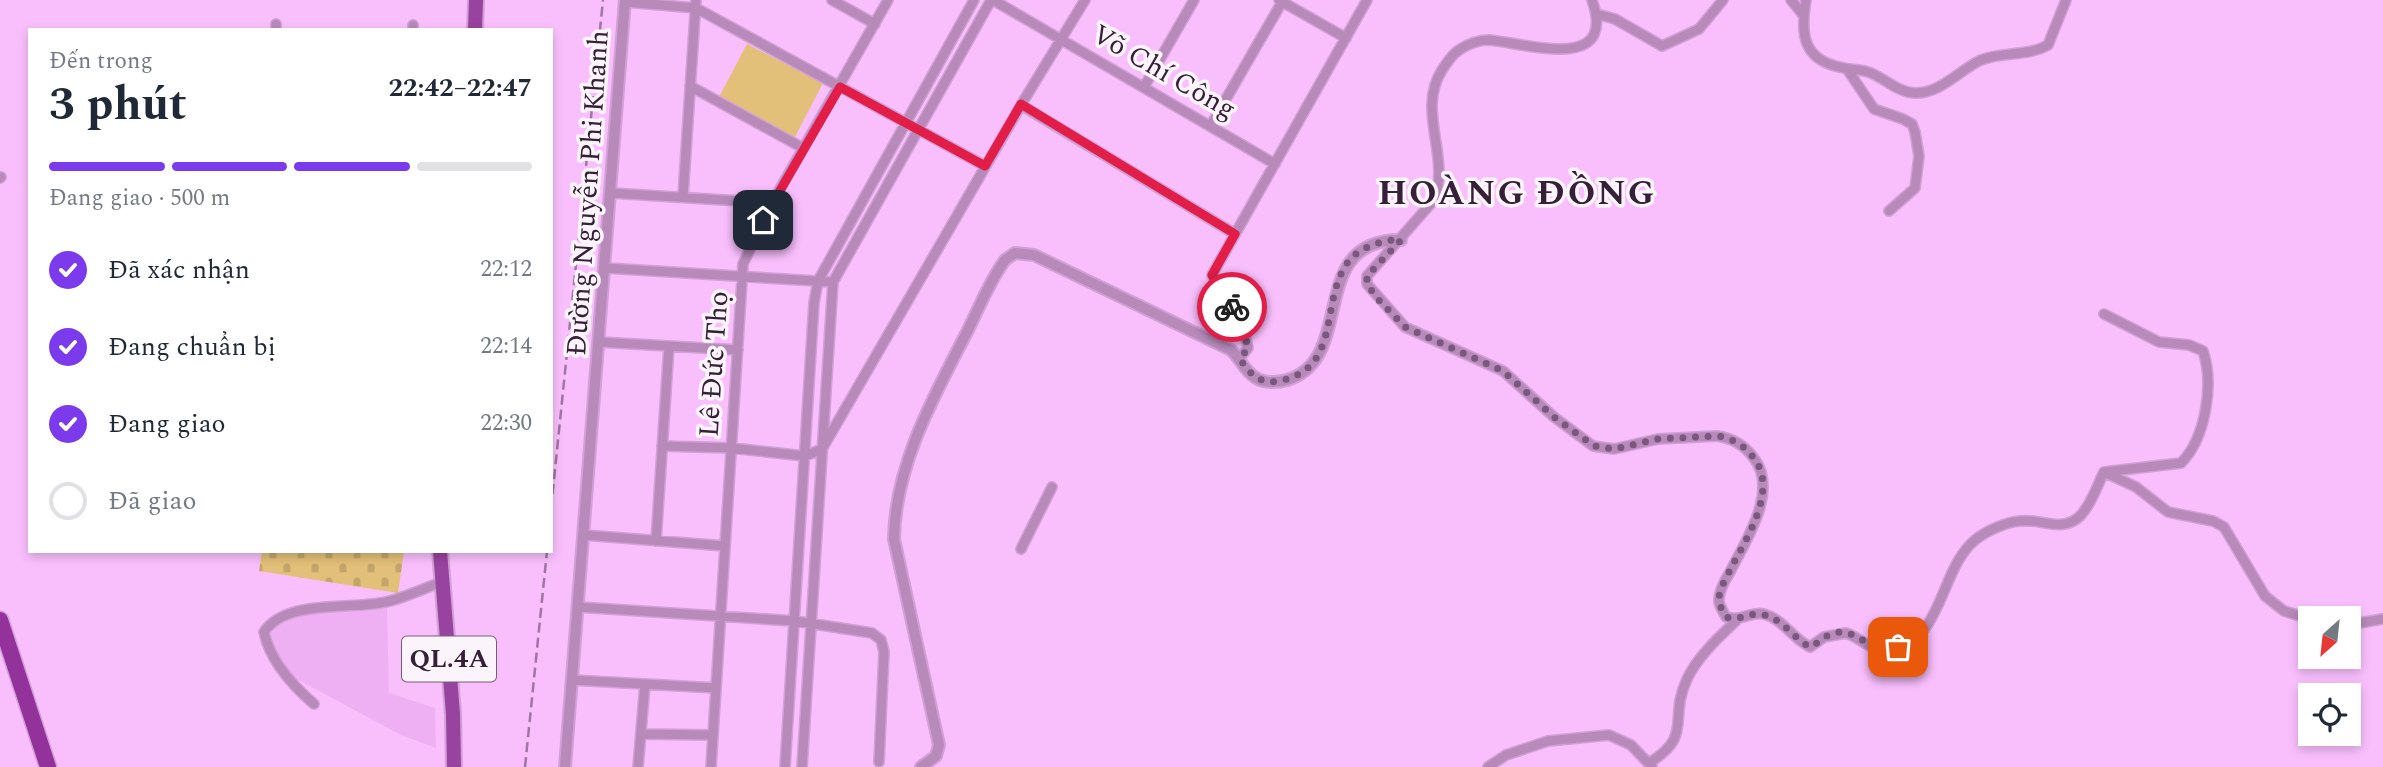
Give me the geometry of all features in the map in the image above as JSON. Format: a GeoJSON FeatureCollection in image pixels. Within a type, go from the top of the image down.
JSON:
{"type":"FeatureCollection","features":[{"type":"Feature","properties":{"kind":"highway"},"geometry":{"type":"LineString","coordinates":[[0,620],[48,767]]}},
{"type":"Feature","properties":{"kind":"main road"},"geometry":{"type":"LineString","coordinates":[[475,28],[476,0]]}},
{"type":"Feature","properties":{"kind":"main road","name":"QL.4A"},"geometry":{"type":"LineString","coordinates":[[440,553],[453,714],[454,767]]}},
{"type":"Feature","properties":{"kind":"street"},"geometry":{"type":"LineString","coordinates":[[832,0],[875,24]]}},
{"type":"Feature","properties":{"kind":"street","name":"Lê Đức Thọ"},"geometry":{"type":"LineString","coordinates":[[711,767],[742,276],[746,254],[772,203],[888,0]]}},
{"type":"Feature","properties":{"kind":"street"},"geometry":{"type":"LineString","coordinates":[[785,767],[814,303],[818,281],[974,0]]}},
{"type":"Feature","properties":{"kind":"street"},"geometry":{"type":"LineString","coordinates":[[802,767],[834,282],[992,0]]}},
{"type":"Feature","properties":{"kind":"street","name":"Võ Chí Công"},"geometry":{"type":"LineString","coordinates":[[992,0],[1275,164]]}},
{"type":"Feature","properties":{"kind":"street"},"geometry":{"type":"LineString","coordinates":[[662,446],[732,448],[805,456],[822,449],[1021,104],[1085,0]]}},
{"type":"Feature","properties":{"kind":"street"},"geometry":{"type":"LineString","coordinates":[[1144,87],[1194,0]]}},
{"type":"Feature","properties":{"kind":"street"},"geometry":{"type":"LineString","coordinates":[[1240,359],[1248,348],[1242,323],[1212,275],[1367,0]]}},
{"type":"Feature","properties":{"kind":"street"},"geometry":{"type":"LineString","coordinates":[[1592,0],[1597,14],[1591,37],[1574,48],[1550,50],[1489,40],[1471,43],[1455,52],[1437,79],[1431,94],[1440,185],[1434,201],[1367,276],[1367,284],[1405,327],[1503,371],[1554,417],[1594,446],[1614,449],[1650,440],[1717,436],[1727,437],[1747,450],[1761,470],[1763,494],[1750,531],[1721,588],[1719,602],[1726,617],[1737,620]]}},
{"type":"Feature","properties":{"kind":"street"},"geometry":{"type":"LineString","coordinates":[[1597,14],[1615,19],[1662,46],[1699,29],[1723,0]]}},
{"type":"Feature","properties":{"kind":"street"},"geometry":{"type":"LineString","coordinates":[[1791,0],[1804,16]]}},
{"type":"Feature","properties":{"kind":"street"},"geometry":{"type":"LineString","coordinates":[[1806,0],[1806,45],[1815,55],[1847,69],[1870,73],[1908,91],[1945,84],[1968,66],[1986,58],[2034,52],[2048,45],[2066,0]]}},
{"type":"Feature","properties":{"kind":"street"},"geometry":{"type":"LineString","coordinates":[[625,1],[696,4],[985,166]]}},
{"type":"Feature","properties":{"kind":"street","name":"Đường Nguyễn Phi Khanh"},"geometry":{"type":"LineString","coordinates":[[565,767],[625,1]]}},
{"type":"Feature","properties":{"kind":"street"},"geometry":{"type":"LineString","coordinates":[[1211,125],[1281,1],[1346,38]]}},
{"type":"Feature","properties":{"kind":"street"},"geometry":{"type":"LineString","coordinates":[[683,196],[696,4]]}},
{"type":"Feature","properties":{"kind":"street"},"geometry":{"type":"LineString","coordinates":[[1847,69],[1874,109],[1912,124],[1915,132],[1919,156],[1914,188],[1889,211]]}},
{"type":"Feature","properties":{"kind":"street"},"geometry":{"type":"LineString","coordinates":[[690,86],[803,148]]}},
{"type":"Feature","properties":{"kind":"street"},"geometry":{"type":"LineString","coordinates":[[1021,104],[1235,234]]}},
{"type":"Feature","properties":{"kind":"street"},"geometry":{"type":"LineString","coordinates":[[611,193],[772,203]]}},
{"type":"Feature","properties":{"kind":"street"},"geometry":{"type":"LineString","coordinates":[[921,767],[936,757],[939,745],[894,539],[894,517],[900,483],[923,422],[1005,260],[1019,252],[1034,255],[1231,350],[1257,379],[1273,382],[1289,379],[1307,370],[1326,337],[1341,276],[1349,259],[1376,244],[1401,240]]}},
{"type":"Feature","properties":{"kind":"street"},"geometry":{"type":"LineString","coordinates":[[605,268],[834,282]]}},
{"type":"Feature","properties":{"kind":"street"},"geometry":{"type":"LineString","coordinates":[[2104,314],[2159,342],[2198,348],[2206,359],[2208,376],[2198,436],[2181,463],[2104,472]]}},
{"type":"Feature","properties":{"kind":"street"},"geometry":{"type":"LineString","coordinates":[[599,342],[738,350]]}},
{"type":"Feature","properties":{"kind":"street"},"geometry":{"type":"LineString","coordinates":[[656,541],[669,346]]}},
{"type":"Feature","properties":{"kind":"street"},"geometry":{"type":"LineString","coordinates":[[1488,767],[1506,755],[1548,741],[1598,735],[1609,735],[1631,745],[1651,765],[1675,743],[1679,702],[1688,676],[1714,642],[1737,620],[1755,613],[1766,615],[1810,647],[1824,637],[1846,633],[1877,649],[1890,651],[1926,629],[1947,578],[1972,542],[1981,535],[2020,520],[2060,525],[2071,522],[2090,502],[2104,472]]}},
{"type":"Feature","properties":{"kind":"street"},"geometry":{"type":"LineString","coordinates":[[2104,472],[2136,486],[2168,512],[2213,521],[2224,527],[2265,596],[2284,611],[2298,615]]}},
{"type":"Feature","properties":{"kind":"street"},"geometry":{"type":"LineString","coordinates":[[1021,550],[1052,487]]}},
{"type":"Feature","properties":{"kind":"street"},"geometry":{"type":"LineString","coordinates":[[584,535],[725,546]]}},
{"type":"Feature","properties":{"kind":"street"},"geometry":{"type":"LineString","coordinates":[[314,704],[298,690],[266,646],[264,632],[271,622],[301,609],[388,602],[442,582]]}},
{"type":"Feature","properties":{"kind":"street"},"geometry":{"type":"LineString","coordinates":[[578,607],[794,621],[865,630],[881,640],[884,690],[879,762]]}},
{"type":"Feature","properties":{"kind":"street"},"geometry":{"type":"LineString","coordinates":[[2361,623],[2383,619]]}},
{"type":"Feature","properties":{"kind":"street"},"geometry":{"type":"LineString","coordinates":[[572,680],[716,688]]}},
{"type":"Feature","properties":{"kind":"street"},"geometry":{"type":"LineString","coordinates":[[638,767],[645,684]]}},
{"type":"Feature","properties":{"kind":"street"},"geometry":{"type":"LineString","coordinates":[[641,734],[713,735]]}},
{"type":"Feature","properties":{"kind":"shaded area"},"geometry":{"type":"Polygon","coordinates":[[[387,608],[389,693],[435,708],[436,748],[401,735],[291,676],[270,639],[272,629],[305,612],[387,608]]]}},
{"type":"Feature","properties":{"kind":"green space"},"geometry":{"type":"Polygon","coordinates":[[[747,44],[823,83],[795,137],[719,97],[747,44]]]}},
{"type":"Feature","properties":{"kind":"green space"},"geometry":{"type":"Polygon","coordinates":[[[262,553],[404,553],[398,593],[259,571],[262,553]]]}},
{"type":"Feature","properties":{"kind":"railway"},"geometry":{"type":"LineString","coordinates":[[553,489],[603,0]]}},
{"type":"Feature","properties":{"kind":"railway"},"geometry":{"type":"LineString","coordinates":[[525,767],[547,553]]}},
{"type":"Feature","properties":{"kind":"way so far"},"geometry":{"type":"LineString","coordinates":[[1232,307],[1242,323],[1248,348],[1240,359],[1248,371],[1257,379],[1273,382],[1289,379],[1307,370],[1317,356],[1326,337],[1341,276],[1349,259],[1364,249],[1389,239],[1401,240],[1367,276],[1367,284],[1377,298],[1405,327],[1457,351],[1482,359],[1503,371],[1554,417],[1594,446],[1614,449],[1642,441],[1717,436],[1737,442],[1755,459],[1761,470],[1763,494],[1750,531],[1721,588],[1719,602],[1726,617],[1737,620],[1755,613],[1766,615],[1810,647],[1824,637],[1846,633],[1877,649],[1890,651],[1898,647]]}},
{"type":"Feature","properties":{"kind":"district","name":"HOÀNG ĐỒNG"},"geometry":{"type":"Point","coordinates":[1517,193]}},
{"type":"Feature","properties":{"kind":"route"},"geometry":{"type":"LineString","coordinates":[[763,220],[840,87],[985,166],[1021,104],[1235,234],[1212,275],[1232,307]]}}]}
